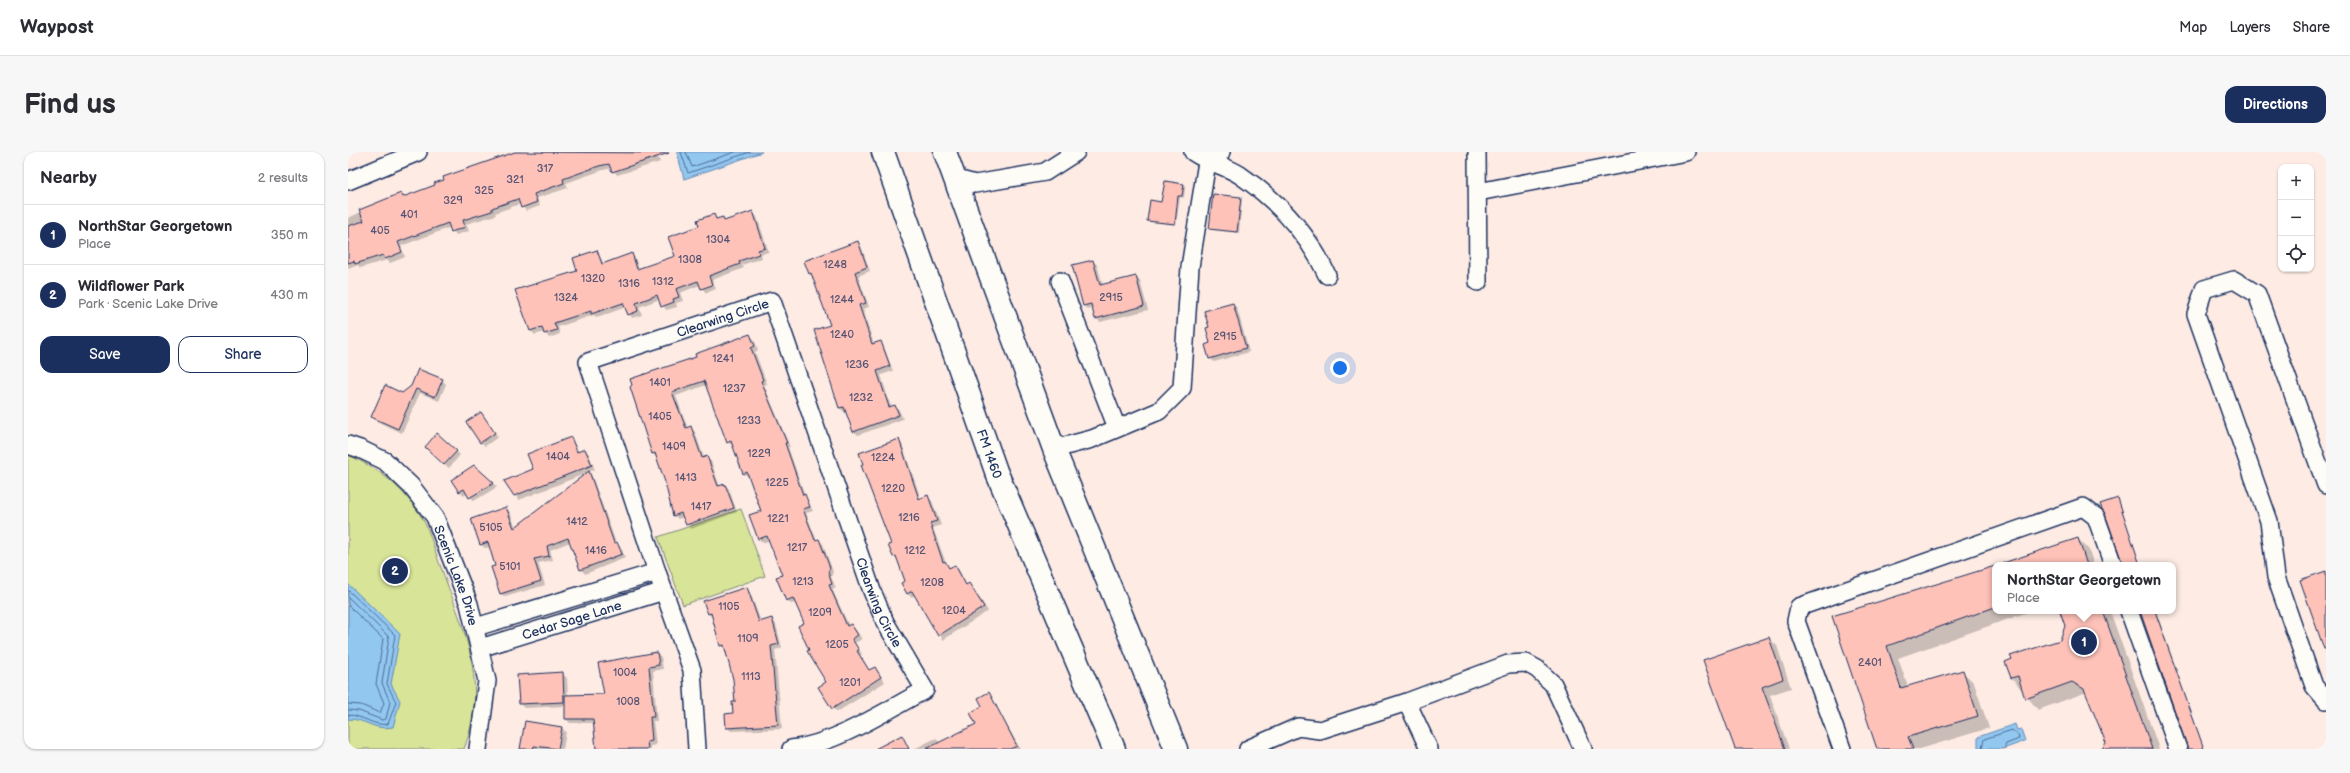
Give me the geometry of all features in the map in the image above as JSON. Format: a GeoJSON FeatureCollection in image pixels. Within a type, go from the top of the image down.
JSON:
{"type":"FeatureCollection","features":[{"type":"Feature","properties":{"kind":"main road","name":"FM 1460"},"geometry":{"type":"LineString","coordinates":[[883,152],[996,471],[1114,749]]}},
{"type":"Feature","properties":{"kind":"main road"},"geometry":{"type":"LineString","coordinates":[[945,152],[953,178],[1054,449],[1176,749]]}},
{"type":"Feature","properties":{"kind":"main road"},"geometry":{"type":"LineString","coordinates":[[1098,711],[1121,749]]}},
{"type":"Feature","properties":{"kind":"street"},"geometry":{"type":"LineString","coordinates":[[953,178],[975,184],[1044,172],[1076,152]]}},
{"type":"Feature","properties":{"kind":"street"},"geometry":{"type":"LineString","coordinates":[[1200,157],[1221,152]]}},
{"type":"Feature","properties":{"kind":"street"},"geometry":{"type":"LineString","coordinates":[[1477,152],[1478,282]]}},
{"type":"Feature","properties":{"kind":"street"},"geometry":{"type":"LineString","coordinates":[[1478,192],[1686,152]]}},
{"type":"Feature","properties":{"kind":"street"},"geometry":{"type":"LineString","coordinates":[[348,181],[410,153]]}},
{"type":"Feature","properties":{"kind":"street"},"geometry":{"type":"LineString","coordinates":[[1200,157],[1238,174],[1284,210],[1316,250],[1327,275]]}},
{"type":"Feature","properties":{"kind":"street"},"geometry":{"type":"LineString","coordinates":[[1054,449],[1092,439],[1159,411],[1182,388],[1190,267],[1200,157]]}},
{"type":"Feature","properties":{"kind":"street"},"geometry":{"type":"LineString","coordinates":[[2326,485],[2257,294],[2234,280],[2204,289],[2196,314],[2269,521],[2276,577],[2314,686],[2326,700]]}},
{"type":"Feature","properties":{"kind":"street"},"geometry":{"type":"LineString","coordinates":[[1060,281],[1117,428]]}},
{"type":"Feature","properties":{"kind":"street","name":"Clearwing Circle"},"geometry":{"type":"LineString","coordinates":[[697,749],[692,670],[657,572],[588,362],[772,301],[872,591],[885,622],[925,690],[836,736],[804,748],[791,749]]}},
{"type":"Feature","properties":{"kind":"street","name":"Scenic Lake Drive"},"geometry":{"type":"LineString","coordinates":[[348,445],[360,448],[384,461],[411,486],[435,517],[476,627],[487,681],[478,749]]}},
{"type":"Feature","properties":{"kind":"street"},"geometry":{"type":"LineString","coordinates":[[1842,749],[1796,622],[1799,607],[2084,507],[2096,517],[2112,562]]}},
{"type":"Feature","properties":{"kind":"street","name":"Cedar Sage Lane"},"geometry":{"type":"LineString","coordinates":[[476,627],[657,572]]}},
{"type":"Feature","properties":{"kind":"street","name":"Cedar Sage Lane"},"geometry":{"type":"LineString","coordinates":[[480,648],[664,591]]}},
{"type":"Feature","properties":{"kind":"street"},"geometry":{"type":"LineString","coordinates":[[2131,614],[2178,749]]}},
{"type":"Feature","properties":{"kind":"street"},"geometry":{"type":"LineString","coordinates":[[1248,749],[1298,727],[1320,730],[1407,702],[1508,664],[1526,663],[1538,669],[1553,684],[1583,749]]}},
{"type":"Feature","properties":{"kind":"street"},"geometry":{"type":"LineString","coordinates":[[1407,702],[1429,749]]}},
{"type":"Feature","properties":{"kind":"green space"},"geometry":{"type":"Polygon","coordinates":[[[348,455],[370,466],[398,488],[414,506],[428,529],[439,564],[459,615],[471,658],[474,680],[474,702],[471,725],[464,749],[348,749],[348,455]]]}},
{"type":"Feature","properties":{"kind":"green space"},"geometry":{"type":"Polygon","coordinates":[[[741,509],[765,576],[683,605],[658,537],[741,509]]]}},
{"type":"Feature","properties":{"kind":"water"},"geometry":{"type":"Polygon","coordinates":[[[677,152],[762,152],[684,179],[677,152]]]}},
{"type":"Feature","properties":{"kind":"water"},"geometry":{"type":"Polygon","coordinates":[[[348,584],[400,634],[391,684],[400,701],[393,727],[380,727],[348,719],[348,584]]]}},
{"type":"Feature","properties":{"kind":"water"},"geometry":{"type":"Polygon","coordinates":[[[2015,724],[2017,730],[2021,729],[2025,741],[2003,749],[1978,749],[1978,737],[2015,724]]]}},
{"type":"Feature","properties":{"kind":"building"},"geometry":{"type":"Polygon","coordinates":[[[515,152],[669,153],[612,172],[609,164],[599,166],[563,179],[564,183],[534,194],[537,202],[521,208],[518,199],[492,208],[492,211],[463,220],[465,227],[451,232],[448,223],[398,242],[402,252],[385,259],[383,255],[355,264],[354,261],[348,263],[348,226],[364,221],[359,210],[401,193],[403,197],[435,185],[434,183],[444,180],[443,177],[515,152]]]}},
{"type":"Feature","properties":{"kind":"building"},"geometry":{"type":"Polygon","coordinates":[[[1165,181],[1184,184],[1182,196],[1178,196],[1175,224],[1147,221],[1150,200],[1161,202],[1165,181]]]}},
{"type":"Feature","properties":{"kind":"building"},"geometry":{"type":"Polygon","coordinates":[[[1213,194],[1241,197],[1237,232],[1209,229],[1213,194]]]}},
{"type":"Feature","properties":{"kind":"building"},"geometry":{"type":"Polygon","coordinates":[[[753,211],[765,248],[758,250],[759,254],[739,261],[740,264],[709,276],[712,285],[701,289],[698,281],[676,289],[679,297],[673,299],[674,302],[661,307],[657,295],[636,303],[638,311],[628,315],[623,303],[591,314],[591,311],[554,323],[557,330],[544,334],[542,327],[530,331],[515,290],[577,271],[573,258],[597,250],[602,264],[632,253],[637,269],[675,256],[668,237],[699,226],[697,220],[714,214],[716,219],[723,217],[724,221],[753,211]]]}},
{"type":"Feature","properties":{"kind":"building"},"geometry":{"type":"Polygon","coordinates":[[[858,241],[867,267],[855,272],[866,303],[859,305],[872,344],[881,341],[890,366],[877,371],[889,407],[895,405],[899,415],[853,432],[844,407],[839,408],[814,330],[830,325],[811,273],[809,274],[804,261],[858,241]]]}},
{"type":"Feature","properties":{"kind":"building"},"geometry":{"type":"Polygon","coordinates":[[[1093,260],[1100,285],[1136,276],[1144,306],[1095,319],[1091,304],[1083,306],[1072,265],[1093,260]]]}},
{"type":"Feature","properties":{"kind":"building"},"geometry":{"type":"Polygon","coordinates":[[[1233,303],[1246,348],[1209,359],[1205,345],[1210,343],[1206,328],[1209,327],[1204,311],[1233,303]]]}},
{"type":"Feature","properties":{"kind":"building"},"geometry":{"type":"Polygon","coordinates":[[[750,334],[755,346],[751,348],[763,380],[761,381],[787,443],[785,443],[803,495],[805,494],[810,507],[803,509],[815,540],[819,539],[830,568],[828,572],[832,584],[829,585],[847,626],[851,624],[858,635],[852,639],[859,650],[857,651],[869,670],[875,667],[881,677],[832,709],[818,687],[826,682],[807,651],[809,650],[798,626],[804,623],[793,598],[786,601],[776,577],[782,575],[767,536],[758,539],[749,515],[761,511],[747,472],[743,474],[731,441],[727,443],[704,381],[672,392],[686,428],[691,426],[702,458],[707,456],[718,486],[725,484],[734,508],[686,525],[681,513],[673,516],[665,482],[655,453],[652,454],[630,387],[632,385],[630,379],[696,357],[695,354],[750,334]]]}},
{"type":"Feature","properties":{"kind":"building"},"geometry":{"type":"Polygon","coordinates":[[[418,369],[443,379],[435,397],[416,389],[398,429],[371,417],[385,385],[402,393],[411,386],[418,369]]]}},
{"type":"Feature","properties":{"kind":"building"},"geometry":{"type":"Polygon","coordinates":[[[481,412],[495,433],[480,443],[466,422],[481,412]]]}},
{"type":"Feature","properties":{"kind":"building"},"geometry":{"type":"Polygon","coordinates":[[[437,433],[457,451],[444,465],[425,447],[437,433]]]}},
{"type":"Feature","properties":{"kind":"building"},"geometry":{"type":"Polygon","coordinates":[[[571,437],[577,452],[585,449],[592,465],[514,496],[504,481],[533,469],[527,454],[571,437]]]}},
{"type":"Feature","properties":{"kind":"building"},"geometry":{"type":"Polygon","coordinates":[[[899,439],[919,499],[928,495],[937,521],[930,523],[943,562],[945,561],[949,568],[955,565],[966,585],[969,583],[984,607],[938,636],[912,591],[907,594],[901,583],[905,581],[896,556],[893,557],[888,545],[891,544],[861,465],[863,464],[859,453],[899,439]]]}},
{"type":"Feature","properties":{"kind":"building"},"geometry":{"type":"Polygon","coordinates":[[[474,465],[494,483],[469,498],[464,489],[459,492],[451,480],[474,465]]]}},
{"type":"Feature","properties":{"kind":"building"},"geometry":{"type":"Polygon","coordinates":[[[589,471],[614,543],[617,542],[622,554],[580,570],[568,538],[547,546],[549,556],[534,559],[541,581],[500,594],[491,567],[495,566],[488,542],[480,545],[471,519],[506,507],[514,528],[589,471]]]}},
{"type":"Feature","properties":{"kind":"building"},"geometry":{"type":"Polygon","coordinates":[[[2118,498],[2139,562],[2122,562],[2100,504],[2118,498]]]}},
{"type":"Feature","properties":{"kind":"building"},"geometry":{"type":"Polygon","coordinates":[[[2078,538],[2086,562],[2006,562],[2078,538]]]}},
{"type":"Feature","properties":{"kind":"building"},"geometry":{"type":"Polygon","coordinates":[[[1992,567],[1992,608],[1887,646],[1901,688],[1963,670],[1978,716],[1908,737],[1913,749],[1877,749],[1832,616],[1992,567]]]}},
{"type":"Feature","properties":{"kind":"building"},"geometry":{"type":"Polygon","coordinates":[[[2326,571],[2326,649],[2324,649],[2300,580],[2326,571]]]}},
{"type":"Feature","properties":{"kind":"building"},"geometry":{"type":"Polygon","coordinates":[[[747,587],[759,622],[772,618],[779,644],[771,646],[778,725],[726,728],[725,714],[733,713],[732,702],[735,702],[733,679],[724,645],[720,646],[711,613],[708,614],[703,601],[747,587]]]}},
{"type":"Feature","properties":{"kind":"building"},"geometry":{"type":"Polygon","coordinates":[[[2061,614],[2104,614],[2152,749],[2102,749],[2106,743],[2084,689],[2072,682],[2025,699],[2018,676],[2011,678],[2005,662],[2012,659],[2010,656],[2060,640],[2065,626],[2061,614]]]}},
{"type":"Feature","properties":{"kind":"building"},"geometry":{"type":"Polygon","coordinates":[[[2141,614],[2156,614],[2204,749],[2188,749],[2141,614]]]}},
{"type":"Feature","properties":{"kind":"building"},"geometry":{"type":"Polygon","coordinates":[[[1769,637],[1783,679],[1762,687],[1785,749],[1735,749],[1703,660],[1769,637]]]}},
{"type":"Feature","properties":{"kind":"building"},"geometry":{"type":"Polygon","coordinates":[[[657,652],[659,665],[649,667],[654,717],[650,717],[652,741],[647,742],[648,749],[596,749],[593,719],[565,719],[565,695],[604,694],[598,663],[657,652]]]}},
{"type":"Feature","properties":{"kind":"building"},"geometry":{"type":"Polygon","coordinates":[[[563,672],[564,702],[519,704],[517,675],[563,672]]]}},
{"type":"Feature","properties":{"kind":"building"},"geometry":{"type":"Polygon","coordinates":[[[989,692],[1017,746],[1010,749],[926,749],[976,724],[970,713],[982,706],[978,698],[989,692]]]}},
{"type":"Feature","properties":{"kind":"building"},"geometry":{"type":"Polygon","coordinates":[[[525,721],[562,727],[558,749],[534,746],[533,749],[520,749],[525,721]]]}},
{"type":"Feature","properties":{"kind":"building"},"geometry":{"type":"Polygon","coordinates":[[[902,735],[909,749],[875,749],[902,735]]]}},
{"type":"Feature","properties":{"kind":"place","name":"Wildflower Park"},"geometry":{"type":"Point","coordinates":[395,571]}},
{"type":"Feature","properties":{"kind":"place","name":"NorthStar Georgetown"},"geometry":{"type":"Point","coordinates":[2084,642]}}]}
